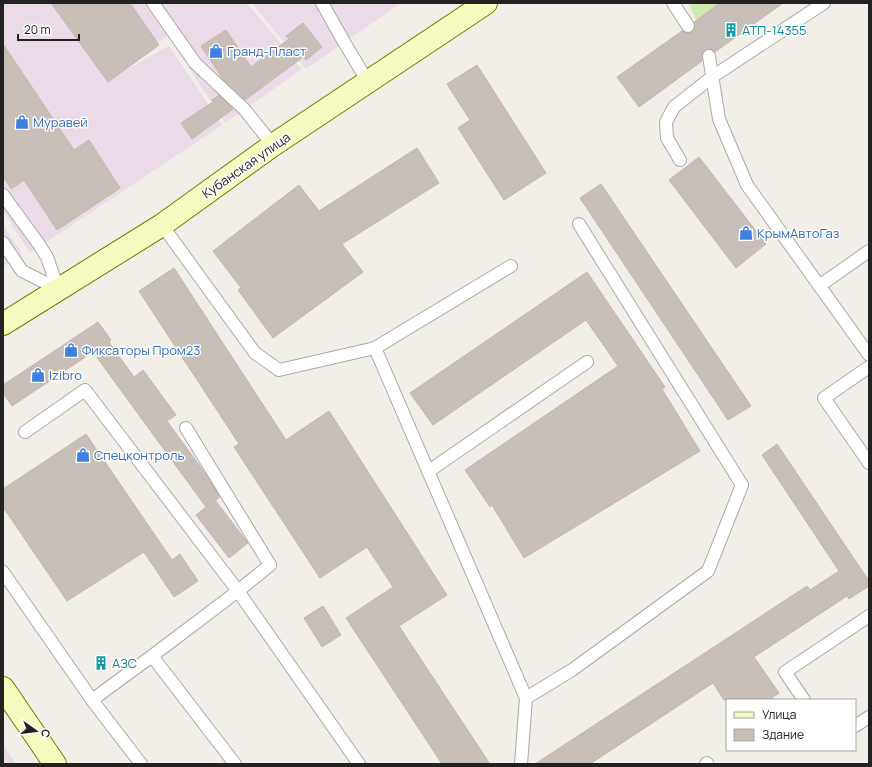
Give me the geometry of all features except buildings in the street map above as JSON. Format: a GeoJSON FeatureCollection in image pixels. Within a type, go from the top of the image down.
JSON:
{"type":"FeatureCollection","features":[{"type":"Feature","properties":{"kind":"main road","name":"Кубанская улица"},"geometry":{"type":"LineString","coordinates":[[3,324],[162,225],[273,145],[486,3]]}},
{"type":"Feature","properties":{"kind":"main road"},"geometry":{"type":"LineString","coordinates":[[4,692],[55,764]]}},
{"type":"Feature","properties":{"kind":"lane"},"geometry":{"type":"LineString","coordinates":[[153,3],[195,63],[244,109],[273,145]]}},
{"type":"Feature","properties":{"kind":"lane"},"geometry":{"type":"LineString","coordinates":[[322,3],[368,82]]}},
{"type":"Feature","properties":{"kind":"lane"},"geometry":{"type":"LineString","coordinates":[[673,3],[688,26]]}},
{"type":"Feature","properties":{"kind":"lane"},"geometry":{"type":"LineString","coordinates":[[680,160],[667,138],[666,122],[674,107],[712,77],[824,3]]}},
{"type":"Feature","properties":{"kind":"lane"},"geometry":{"type":"LineString","coordinates":[[709,56],[719,120],[747,185],[869,355]]}},
{"type":"Feature","properties":{"kind":"lane"},"geometry":{"type":"LineString","coordinates":[[3,195],[47,257],[58,289]]}},
{"type":"Feature","properties":{"kind":"lane"},"geometry":{"type":"LineString","coordinates":[[526,698],[572,670],[708,571],[742,485],[579,224]]}},
{"type":"Feature","properties":{"kind":"lane"},"geometry":{"type":"LineString","coordinates":[[162,225],[255,353],[279,370],[375,348],[511,266]]}},
{"type":"Feature","properties":{"kind":"lane"},"geometry":{"type":"LineString","coordinates":[[3,243],[22,271],[58,289]]}},
{"type":"Feature","properties":{"kind":"lane"},"geometry":{"type":"LineString","coordinates":[[819,286],[869,251]]}},
{"type":"Feature","properties":{"kind":"lane"},"geometry":{"type":"LineString","coordinates":[[375,348],[526,698],[521,764]]}},
{"type":"Feature","properties":{"kind":"lane"},"geometry":{"type":"LineString","coordinates":[[429,471],[587,362]]}},
{"type":"Feature","properties":{"kind":"lane"},"geometry":{"type":"LineString","coordinates":[[869,367],[824,398],[869,463]]}},
{"type":"Feature","properties":{"kind":"lane"},"geometry":{"type":"LineString","coordinates":[[25,432],[85,390],[238,591],[359,764]]}},
{"type":"Feature","properties":{"kind":"lane"},"geometry":{"type":"LineString","coordinates":[[92,700],[238,591],[270,565],[186,428]]}},
{"type":"Feature","properties":{"kind":"lane"},"geometry":{"type":"LineString","coordinates":[[3,572],[92,700],[141,764]]}},
{"type":"Feature","properties":{"kind":"lane"},"geometry":{"type":"LineString","coordinates":[[803,699],[785,672],[868,618]]}},
{"type":"Feature","properties":{"kind":"lane"},"geometry":{"type":"LineString","coordinates":[[152,656],[234,764]]}},
{"type":"Feature","properties":{"kind":"lane"},"geometry":{"type":"LineString","coordinates":[[856,725],[869,717]]}},
{"type":"Feature","properties":{"kind":"shaded area"},"geometry":{"type":"Polygon","coordinates":[[[3,3],[55,3],[109,79],[169,46],[222,125],[30,253],[3,211],[3,3]]]}},
{"type":"Feature","properties":{"kind":"shaded area"},"geometry":{"type":"Polygon","coordinates":[[[62,3],[247,3],[302,69],[225,123],[168,36],[110,71],[62,3]]]}},
{"type":"Feature","properties":{"kind":"shaded area"},"geometry":{"type":"Polygon","coordinates":[[[252,3],[401,3],[306,69],[252,3]]]}},
{"type":"Feature","properties":{"kind":"shaded area"},"geometry":{"type":"Polygon","coordinates":[[[3,224],[22,254],[3,267],[3,224]]]}},
{"type":"Feature","properties":{"kind":"shaded area"},"geometry":{"type":"Polygon","coordinates":[[[3,744],[16,764],[3,764],[3,744]]]}},
{"type":"Feature","properties":{"kind":"green space"},"geometry":{"type":"Polygon","coordinates":[[[689,3],[720,3],[696,20],[689,3]]]}},
{"type":"Feature","properties":{"kind":"place","name":"АТП-14355"},"geometry":{"type":"Point","coordinates":[731,30]}},
{"type":"Feature","properties":{"kind":"place","name":"Гранд-Пласт"},"geometry":{"type":"Point","coordinates":[216,51]}},
{"type":"Feature","properties":{"kind":"place","name":"Муравей"},"geometry":{"type":"Point","coordinates":[22,122]}},
{"type":"Feature","properties":{"kind":"place","name":"КрымАвтоГаз"},"geometry":{"type":"Point","coordinates":[746,233]}},
{"type":"Feature","properties":{"kind":"place","name":"Фиксаторы Пром23"},"geometry":{"type":"Point","coordinates":[71,350]}},
{"type":"Feature","properties":{"kind":"place","name":"Izibro"},"geometry":{"type":"Point","coordinates":[38,375]}},
{"type":"Feature","properties":{"kind":"place","name":"Спецконтроль"},"geometry":{"type":"Point","coordinates":[83,455]}},
{"type":"Feature","properties":{"kind":"place","name":"АЗС"},"geometry":{"type":"Point","coordinates":[101,663]}}]}
